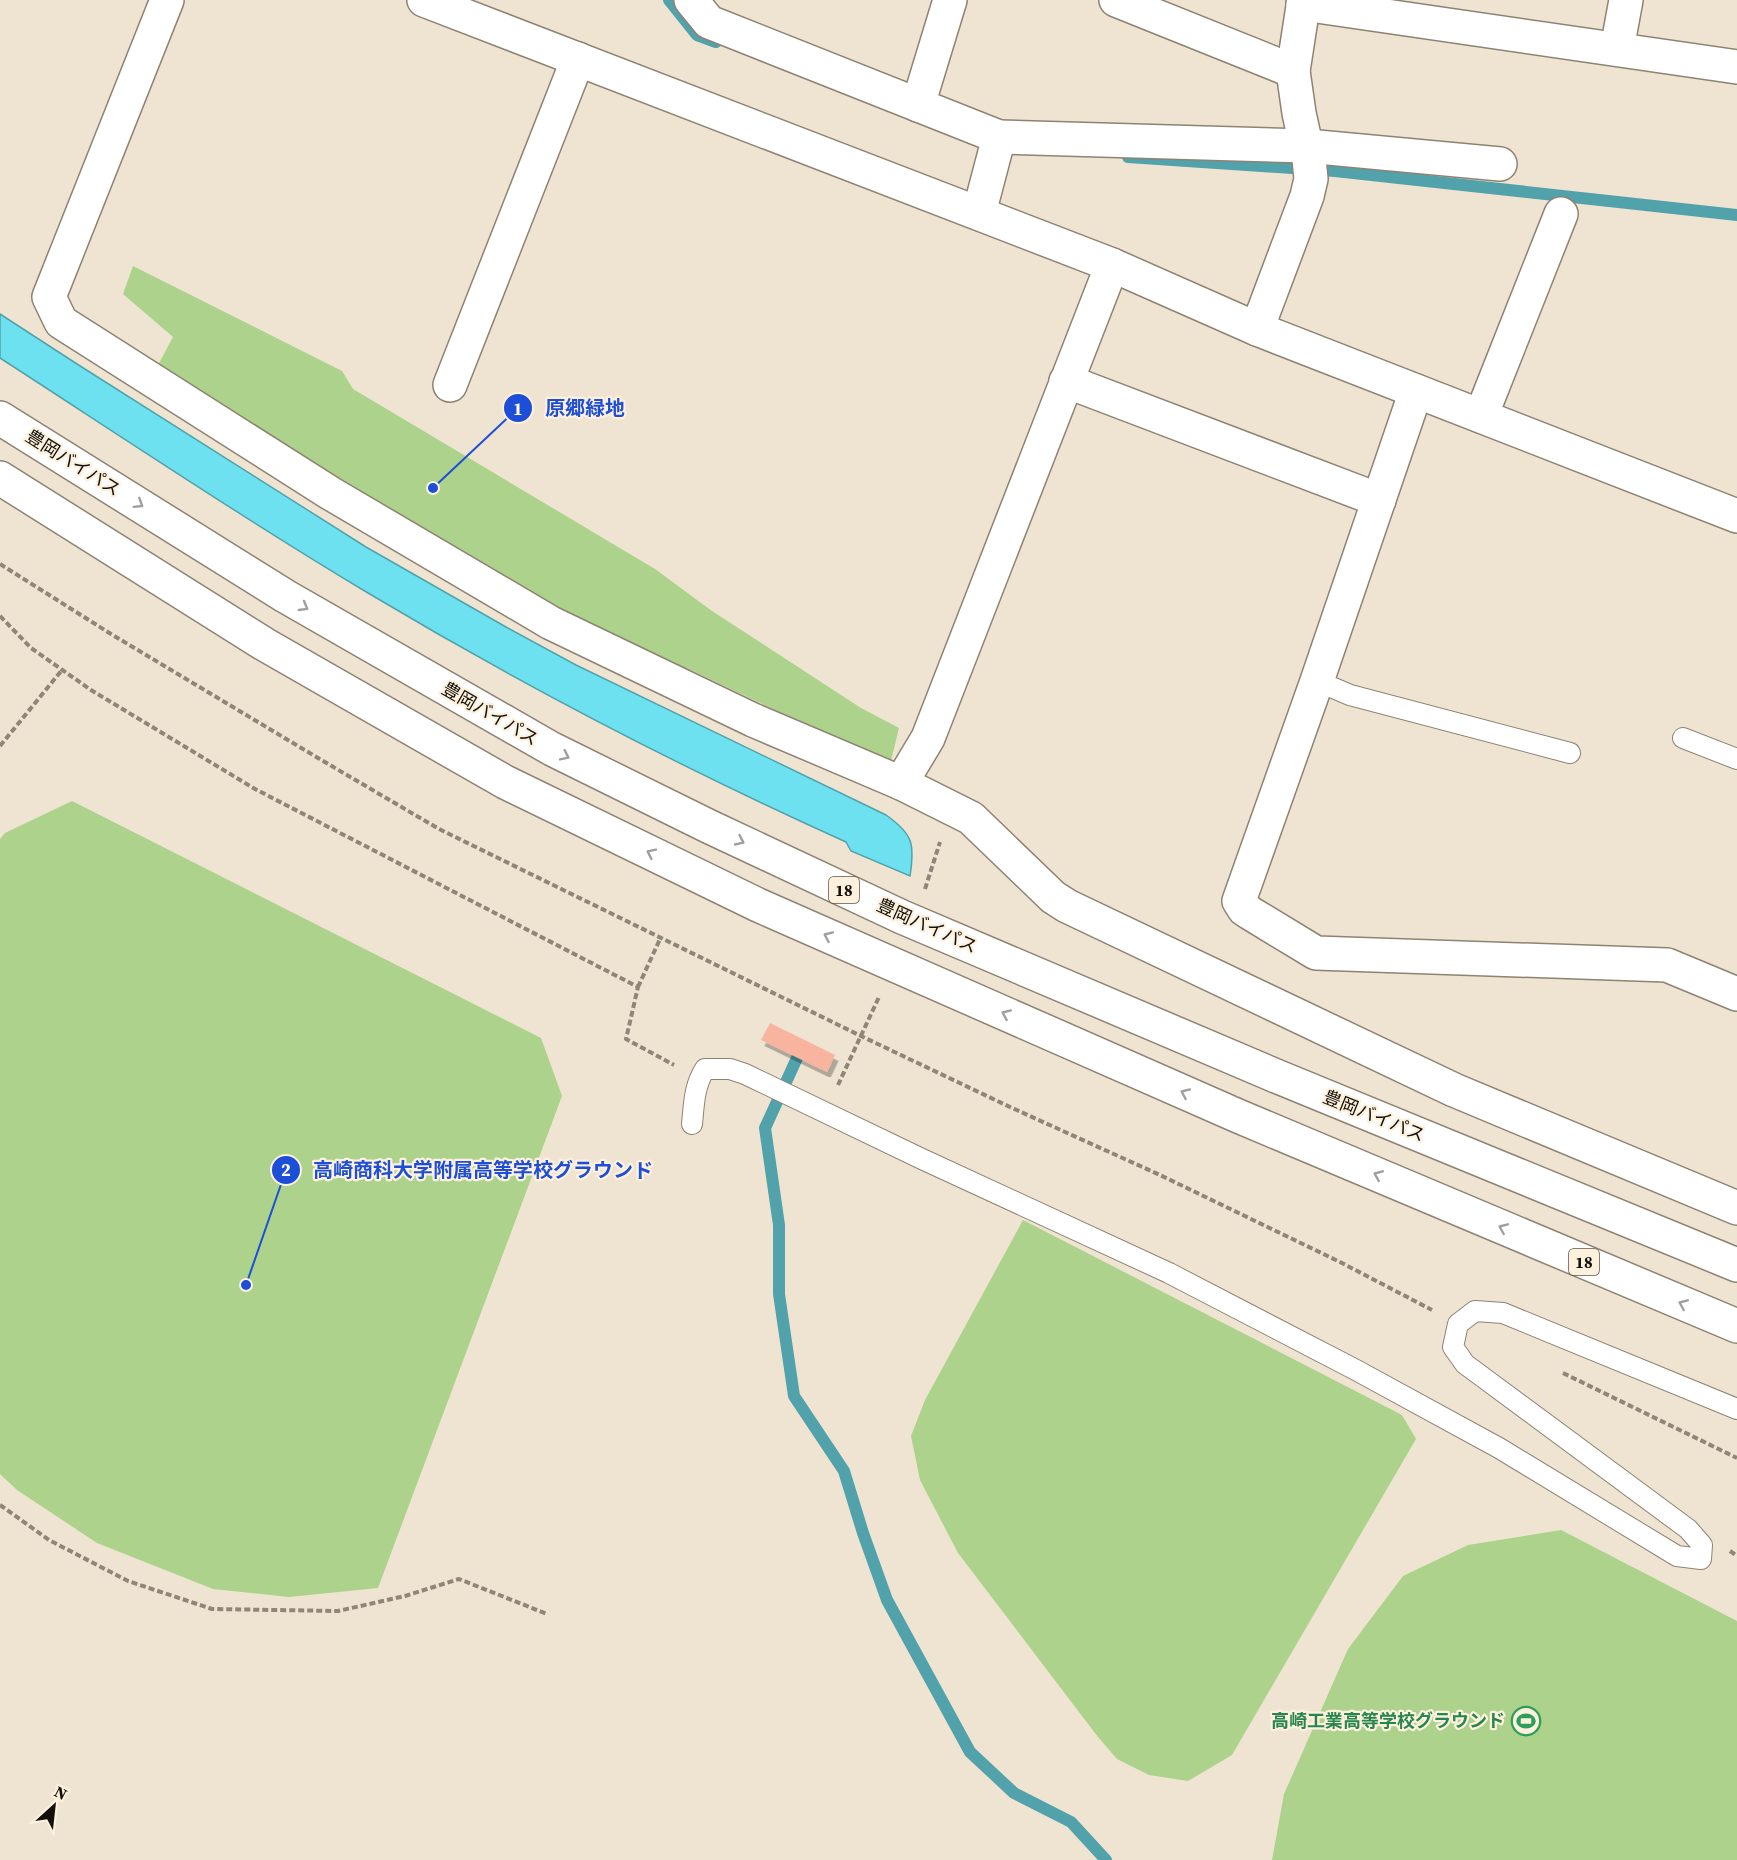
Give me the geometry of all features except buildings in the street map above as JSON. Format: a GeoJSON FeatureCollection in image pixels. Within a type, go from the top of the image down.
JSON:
{"type":"FeatureCollection","features":[{"type":"Feature","properties":{"kind":"main road"},"geometry":{"type":"LineString","coordinates":[[167,0],[49,297],[61,322],[330,494],[551,623],[753,720],[901,783],[971,818],[1053,897],[1067,906],[1454,1090],[1737,1208]]}},
{"type":"Feature","properties":{"kind":"main road"},"geometry":{"type":"LineString","coordinates":[[424,0],[1112,265],[1257,329],[1737,516]]}},
{"type":"Feature","properties":{"kind":"main road"},"geometry":{"type":"LineString","coordinates":[[691,0],[709,22],[999,137],[1309,161],[1500,164]]}},
{"type":"Feature","properties":{"kind":"main road"},"geometry":{"type":"LineString","coordinates":[[918,105],[950,0]]}},
{"type":"Feature","properties":{"kind":"main road"},"geometry":{"type":"LineString","coordinates":[[1116,0],[1293,71]]}},
{"type":"Feature","properties":{"kind":"main road"},"geometry":{"type":"LineString","coordinates":[[1617,49],[1626,0]]}},
{"type":"Feature","properties":{"kind":"main road"},"geometry":{"type":"LineString","coordinates":[[1257,329],[1307,196],[1309,161],[1293,71],[1304,2],[1737,67]]}},
{"type":"Feature","properties":{"kind":"main road"},"geometry":{"type":"LineString","coordinates":[[450,385],[578,59]]}},
{"type":"Feature","properties":{"kind":"main road"},"geometry":{"type":"LineString","coordinates":[[979,213],[999,137]]}},
{"type":"Feature","properties":{"kind":"main road"},"geometry":{"type":"LineString","coordinates":[[1481,416],[1561,214]]}},
{"type":"Feature","properties":{"kind":"main road"},"geometry":{"type":"LineString","coordinates":[[901,783],[928,738],[1112,265]]}},
{"type":"Feature","properties":{"kind":"main road"},"geometry":{"type":"LineString","coordinates":[[1066,381],[1379,500]]}},
{"type":"Feature","properties":{"kind":"main road"},"geometry":{"type":"LineString","coordinates":[[1416,391],[1239,901],[1244,909],[1316,953],[1667,965],[1737,994]]}},
{"type":"Feature","properties":{"kind":"main road","name":"豊岡バイパス"},"geometry":{"type":"LineString","coordinates":[[0,418],[326,620],[552,749],[699,822],[924,926],[1276,1076],[1737,1265]]}},
{"type":"Feature","properties":{"kind":"main road","name":"18"},"geometry":{"type":"LineString","coordinates":[[0,478],[264,644],[505,782],[769,910],[1249,1121],[1737,1326]]}},
{"type":"Feature","properties":{"kind":"lane"},"geometry":{"type":"LineString","coordinates":[[1317,681],[1350,695],[1570,753]]}},
{"type":"Feature","properties":{"kind":"lane"},"geometry":{"type":"LineString","coordinates":[[1683,738],[1737,759]]}},
{"type":"Feature","properties":{"kind":"lane"},"geometry":{"type":"LineString","coordinates":[[692,1124],[695,1090],[705,1069],[730,1069],[745,1074],[1169,1273],[1356,1370],[1499,1448],[1677,1556],[1701,1559],[1702,1545],[1688,1529],[1466,1364],[1453,1347],[1458,1324],[1475,1311],[1503,1313],[1737,1409]]}},
{"type":"Feature","properties":{"kind":"path"},"geometry":{"type":"LineString","coordinates":[[0,564],[268,729],[440,829],[861,1036],[1160,1175],[1340,1262]]}},
{"type":"Feature","properties":{"kind":"path"},"geometry":{"type":"LineString","coordinates":[[0,616],[31,648],[91,690],[255,789],[638,987]]}},
{"type":"Feature","properties":{"kind":"path"},"geometry":{"type":"LineString","coordinates":[[0,746],[62,670]]}},
{"type":"Feature","properties":{"kind":"path"},"geometry":{"type":"LineString","coordinates":[[923,894],[951,807]]}},
{"type":"Feature","properties":{"kind":"path"},"geometry":{"type":"LineString","coordinates":[[660,939],[638,987],[626,1039],[699,1079]]}},
{"type":"Feature","properties":{"kind":"path"},"geometry":{"type":"LineString","coordinates":[[819,1110],[861,1036],[882,991]]}},
{"type":"Feature","properties":{"kind":"path"},"geometry":{"type":"LineString","coordinates":[[0,1505],[49,1540],[128,1581],[212,1609],[338,1611],[405,1596],[459,1579],[547,1614]]}},
{"type":"Feature","properties":{"kind":"green space"},"geometry":{"type":"Polygon","coordinates":[[[133,266],[342,371],[353,389],[655,569],[712,611],[861,708],[899,728],[890,765],[691,670],[683,675],[522,589],[397,519],[157,367],[173,337],[123,294],[133,266]]]}},
{"type":"Feature","properties":{"kind":"green space"},"geometry":{"type":"Polygon","coordinates":[[[72,801],[541,1038],[562,1096],[378,1588],[289,1597],[213,1589],[97,1543],[17,1490],[0,1474],[0,839],[5,833],[72,801]]]}},
{"type":"Feature","properties":{"kind":"green space"},"geometry":{"type":"Polygon","coordinates":[[[1023,1220],[1402,1415],[1416,1439],[1232,1755],[1188,1781],[1149,1775],[1117,1759],[958,1553],[920,1480],[911,1436],[925,1400],[1023,1220]]]}},
{"type":"Feature","properties":{"kind":"green space","name":"高崎工業高等学校グラウンド"},"geometry":{"type":"Polygon","coordinates":[[[1561,1530],[1737,1621],[1737,1860],[1272,1860],[1284,1794],[1348,1649],[1403,1576],[1468,1545],[1561,1530]]]}},
{"type":"Feature","properties":{"kind":"water"},"geometry":{"type":"Polygon","coordinates":[[[0,314],[366,547],[506,627],[576,665],[886,815],[902,828],[910,841],[912,856],[910,876],[851,851],[846,842],[663,755],[544,693],[321,565],[0,358],[0,314]]]}},
{"type":"Feature","properties":{"kind":"waterway"},"geometry":{"type":"LineString","coordinates":[[669,0],[697,35],[716,42]]}},
{"type":"Feature","properties":{"kind":"waterway"},"geometry":{"type":"LineString","coordinates":[[1128,157],[1335,171],[1737,215]]}},
{"type":"Feature","properties":{"kind":"waterway"},"geometry":{"type":"LineString","coordinates":[[797,1058],[765,1128],[779,1225],[779,1294],[794,1396],[844,1471],[887,1600],[970,1752],[1014,1793],[1071,1822],[1106,1860]]}},
{"type":"Feature","properties":{"kind":"place","name":"原郷緑地"},"geometry":{"type":"Point","coordinates":[433,488]}},
{"type":"Feature","properties":{"kind":"place","name":"高崎商科大学附属高等学校グラウンド"},"geometry":{"type":"Point","coordinates":[246,1285]}},
{"type":"Feature","properties":{"kind":"place","name":"高崎工業高等学校グラウンド"},"geometry":{"type":"Point","coordinates":[1526,1721]}}]}
